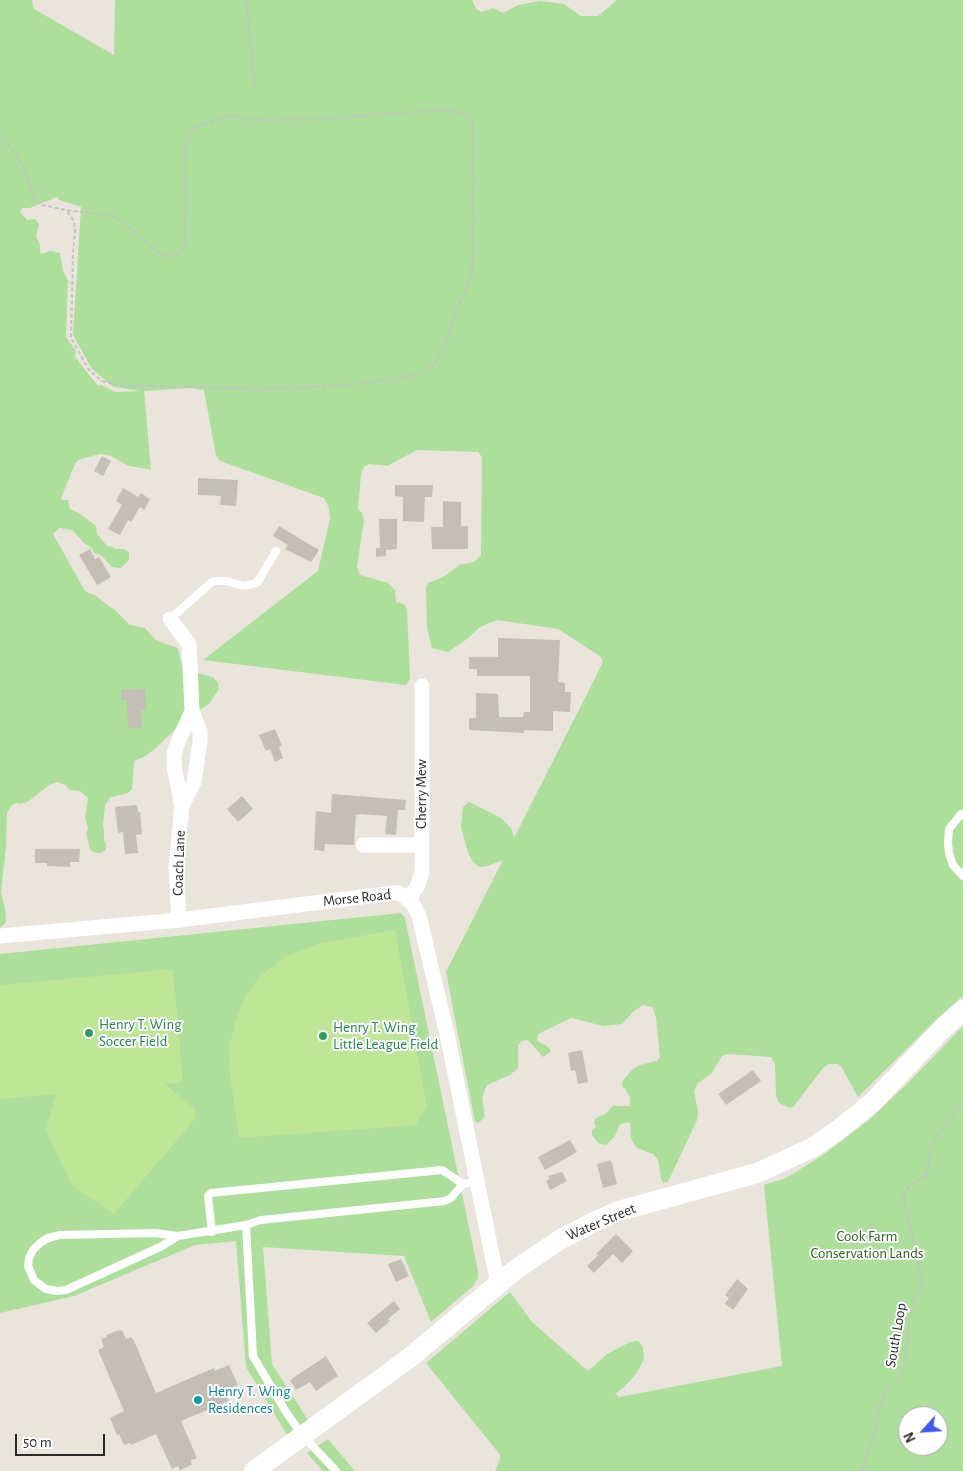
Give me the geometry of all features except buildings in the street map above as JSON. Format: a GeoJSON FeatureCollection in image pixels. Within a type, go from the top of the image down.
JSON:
{"type":"FeatureCollection","features":[{"type":"Feature","properties":{"kind":"main road","name":"Water Street"},"geometry":{"type":"LineString","coordinates":[[254,1471],[416,1353],[498,1284],[553,1244],[598,1220],[639,1205],[757,1173],[812,1148],[873,1102],[942,1029],[963,1010]]}},
{"type":"Feature","properties":{"kind":"street","name":"Coach Lane"},"geometry":{"type":"LineString","coordinates":[[170,619],[189,644],[192,711],[200,732],[194,782],[182,806]]}},
{"type":"Feature","properties":{"kind":"street","name":"Cherry Mew"},"geometry":{"type":"LineString","coordinates":[[408,900],[417,887],[422,872],[422,686]]}},
{"type":"Feature","properties":{"kind":"street","name":"Coach Lane"},"geometry":{"type":"LineString","coordinates":[[179,920],[176,867],[182,806],[174,766],[174,754],[192,711]]}},
{"type":"Feature","properties":{"kind":"street"},"geometry":{"type":"LineString","coordinates":[[363,846],[421,845]]}},
{"type":"Feature","properties":{"kind":"street","name":"Morse Road"},"geometry":{"type":"LineString","coordinates":[[0,936],[179,920],[399,893],[408,900],[419,916],[447,1034],[470,1183],[498,1284]]}},
{"type":"Feature","properties":{"kind":"lane"},"geometry":{"type":"LineString","coordinates":[[170,619],[213,581],[227,581],[243,586],[257,583],[276,551]]}},
{"type":"Feature","properties":{"kind":"lane"},"geometry":{"type":"LineString","coordinates":[[961,814],[949,829],[948,842],[953,865],[963,876]]}},
{"type":"Feature","properties":{"kind":"lane"},"geometry":{"type":"LineString","coordinates":[[178,1236],[152,1251],[66,1290],[46,1289],[34,1280],[28,1266],[33,1250],[40,1243],[48,1238],[60,1235],[155,1233],[178,1236],[212,1232],[246,1226],[261,1220],[445,1201],[470,1183],[442,1170],[211,1193],[208,1196],[212,1232]]}},
{"type":"Feature","properties":{"kind":"lane"},"geometry":{"type":"LineString","coordinates":[[246,1226],[253,1356],[286,1412],[303,1436],[336,1471]]}},
{"type":"Feature","properties":{"kind":"path"},"geometry":{"type":"LineString","coordinates":[[246,0],[255,86]]}},
{"type":"Feature","properties":{"kind":"path"},"geometry":{"type":"LineString","coordinates":[[0,134],[26,172],[34,200],[42,205],[66,210],[115,216],[158,252],[167,256],[176,255],[182,250],[185,241],[186,140],[194,128],[229,116],[251,120],[314,119],[448,110],[466,114],[473,126],[473,264],[470,278],[442,351],[435,364],[424,372],[406,377],[363,383],[262,389],[118,385],[102,381],[89,370],[71,338],[72,268],[75,231],[74,221],[71,214],[66,210]]}},
{"type":"Feature","properties":{"kind":"path","name":"South Loop"},"geometry":{"type":"LineString","coordinates":[[862,1471],[867,1452],[874,1437],[878,1420],[878,1409],[888,1389],[900,1378],[904,1365],[910,1312],[915,1297],[923,1284],[903,1196],[910,1185],[927,1175],[931,1145],[963,1100]]}},
{"type":"Feature","properties":{"kind":"green space"},"geometry":{"type":"Polygon","coordinates":[[[0,0],[32,0],[34,9],[114,55],[115,0],[472,0],[476,9],[481,12],[493,8],[503,13],[518,5],[540,1],[564,4],[581,16],[598,16],[617,0],[963,0],[963,996],[942,1014],[858,1097],[842,1068],[838,1064],[828,1064],[794,1106],[790,1108],[779,1103],[776,1096],[775,1065],[771,1057],[727,1054],[722,1056],[711,1074],[698,1083],[694,1091],[698,1111],[697,1120],[668,1182],[663,1183],[658,1160],[653,1154],[637,1148],[634,1144],[631,1138],[630,1122],[620,1124],[615,1136],[606,1145],[598,1143],[592,1135],[592,1130],[596,1127],[594,1123],[596,1118],[605,1114],[613,1106],[630,1106],[630,1098],[622,1086],[623,1080],[632,1070],[640,1065],[657,1061],[660,1057],[656,1017],[652,1007],[643,1005],[634,1011],[622,1024],[603,1026],[571,1018],[538,1034],[537,1041],[547,1046],[551,1051],[543,1057],[528,1040],[522,1041],[518,1045],[518,1068],[510,1075],[487,1085],[482,1098],[485,1116],[479,1123],[475,1122],[446,972],[503,860],[480,867],[473,862],[468,853],[461,827],[463,807],[469,802],[501,818],[511,828],[514,838],[603,662],[600,656],[558,629],[497,620],[480,627],[448,652],[432,648],[427,628],[426,588],[428,583],[443,577],[459,565],[474,562],[481,555],[482,457],[478,452],[417,450],[387,466],[369,464],[364,467],[361,474],[358,509],[362,513],[364,520],[357,567],[360,575],[388,583],[395,590],[396,602],[404,604],[407,609],[410,679],[406,685],[203,660],[318,571],[330,519],[329,508],[324,498],[220,461],[216,456],[204,390],[189,388],[144,391],[151,471],[129,466],[109,455],[100,454],[78,460],[61,498],[62,500],[68,500],[70,509],[79,513],[96,526],[97,534],[108,547],[124,549],[129,552],[129,560],[121,568],[112,567],[101,555],[94,553],[91,547],[86,545],[72,530],[59,528],[53,534],[85,591],[96,596],[114,609],[130,625],[145,628],[156,640],[177,648],[183,669],[213,677],[218,683],[219,689],[209,704],[187,718],[156,748],[144,757],[134,761],[132,789],[128,793],[111,797],[105,805],[103,826],[106,850],[100,853],[93,852],[90,849],[85,818],[88,798],[80,791],[70,790],[58,782],[49,785],[29,801],[12,805],[7,813],[6,846],[1,892],[6,922],[0,928],[0,0]],[[57,197],[30,208],[22,208],[20,212],[27,220],[35,219],[39,224],[36,236],[40,245],[40,252],[42,254],[50,251],[60,253],[63,271],[68,280],[66,337],[76,351],[75,357],[98,386],[101,385],[116,392],[141,391],[113,387],[92,369],[73,335],[81,207],[59,200],[57,197]]]}},
{"type":"Feature","properties":{"kind":"green space"},"geometry":{"type":"Polygon","coordinates":[[[401,913],[405,918],[478,1271],[478,1278],[473,1286],[431,1322],[404,1256],[263,1247],[272,1364],[308,1420],[287,1435],[246,1367],[236,1241],[195,1245],[74,1296],[0,1313],[0,954],[401,913]]]}},
{"type":"Feature","properties":{"kind":"green space","name":"Henry T. Wing Little League Field"},"geometry":{"type":"Polygon","coordinates":[[[395,930],[427,1107],[415,1125],[239,1138],[230,1074],[229,1048],[244,998],[260,976],[288,955],[321,943],[395,930]]]}},
{"type":"Feature","properties":{"kind":"green space","name":"Henry T. Wing Soccer Field"},"geometry":{"type":"Polygon","coordinates":[[[173,969],[183,1082],[165,1084],[195,1109],[195,1119],[114,1214],[72,1186],[46,1130],[56,1094],[0,1099],[0,985],[173,969]]]}},
{"type":"Feature","properties":{"kind":"green space","name":"Cook Farm Conservation Lands"},"geometry":{"type":"Polygon","coordinates":[[[963,1026],[963,1471],[495,1471],[501,1456],[426,1363],[510,1292],[532,1322],[588,1371],[607,1354],[630,1342],[638,1341],[643,1347],[644,1359],[637,1373],[615,1394],[619,1397],[782,1366],[764,1185],[786,1178],[823,1155],[869,1120],[963,1026]]]}},
{"type":"Feature","properties":{"kind":"green space"},"geometry":{"type":"Polygon","coordinates":[[[328,1439],[355,1471],[323,1471],[307,1453],[328,1439]]]}},
{"type":"Feature","properties":{"kind":"place","name":"Henry T. Wing Soccer Field"},"geometry":{"type":"Point","coordinates":[89,1033]}},
{"type":"Feature","properties":{"kind":"place","name":"Henry T. Wing Little League Field"},"geometry":{"type":"Point","coordinates":[323,1036]}},
{"type":"Feature","properties":{"kind":"place","name":"Henry T. Wing Residences"},"geometry":{"type":"Point","coordinates":[198,1400]}}]}
